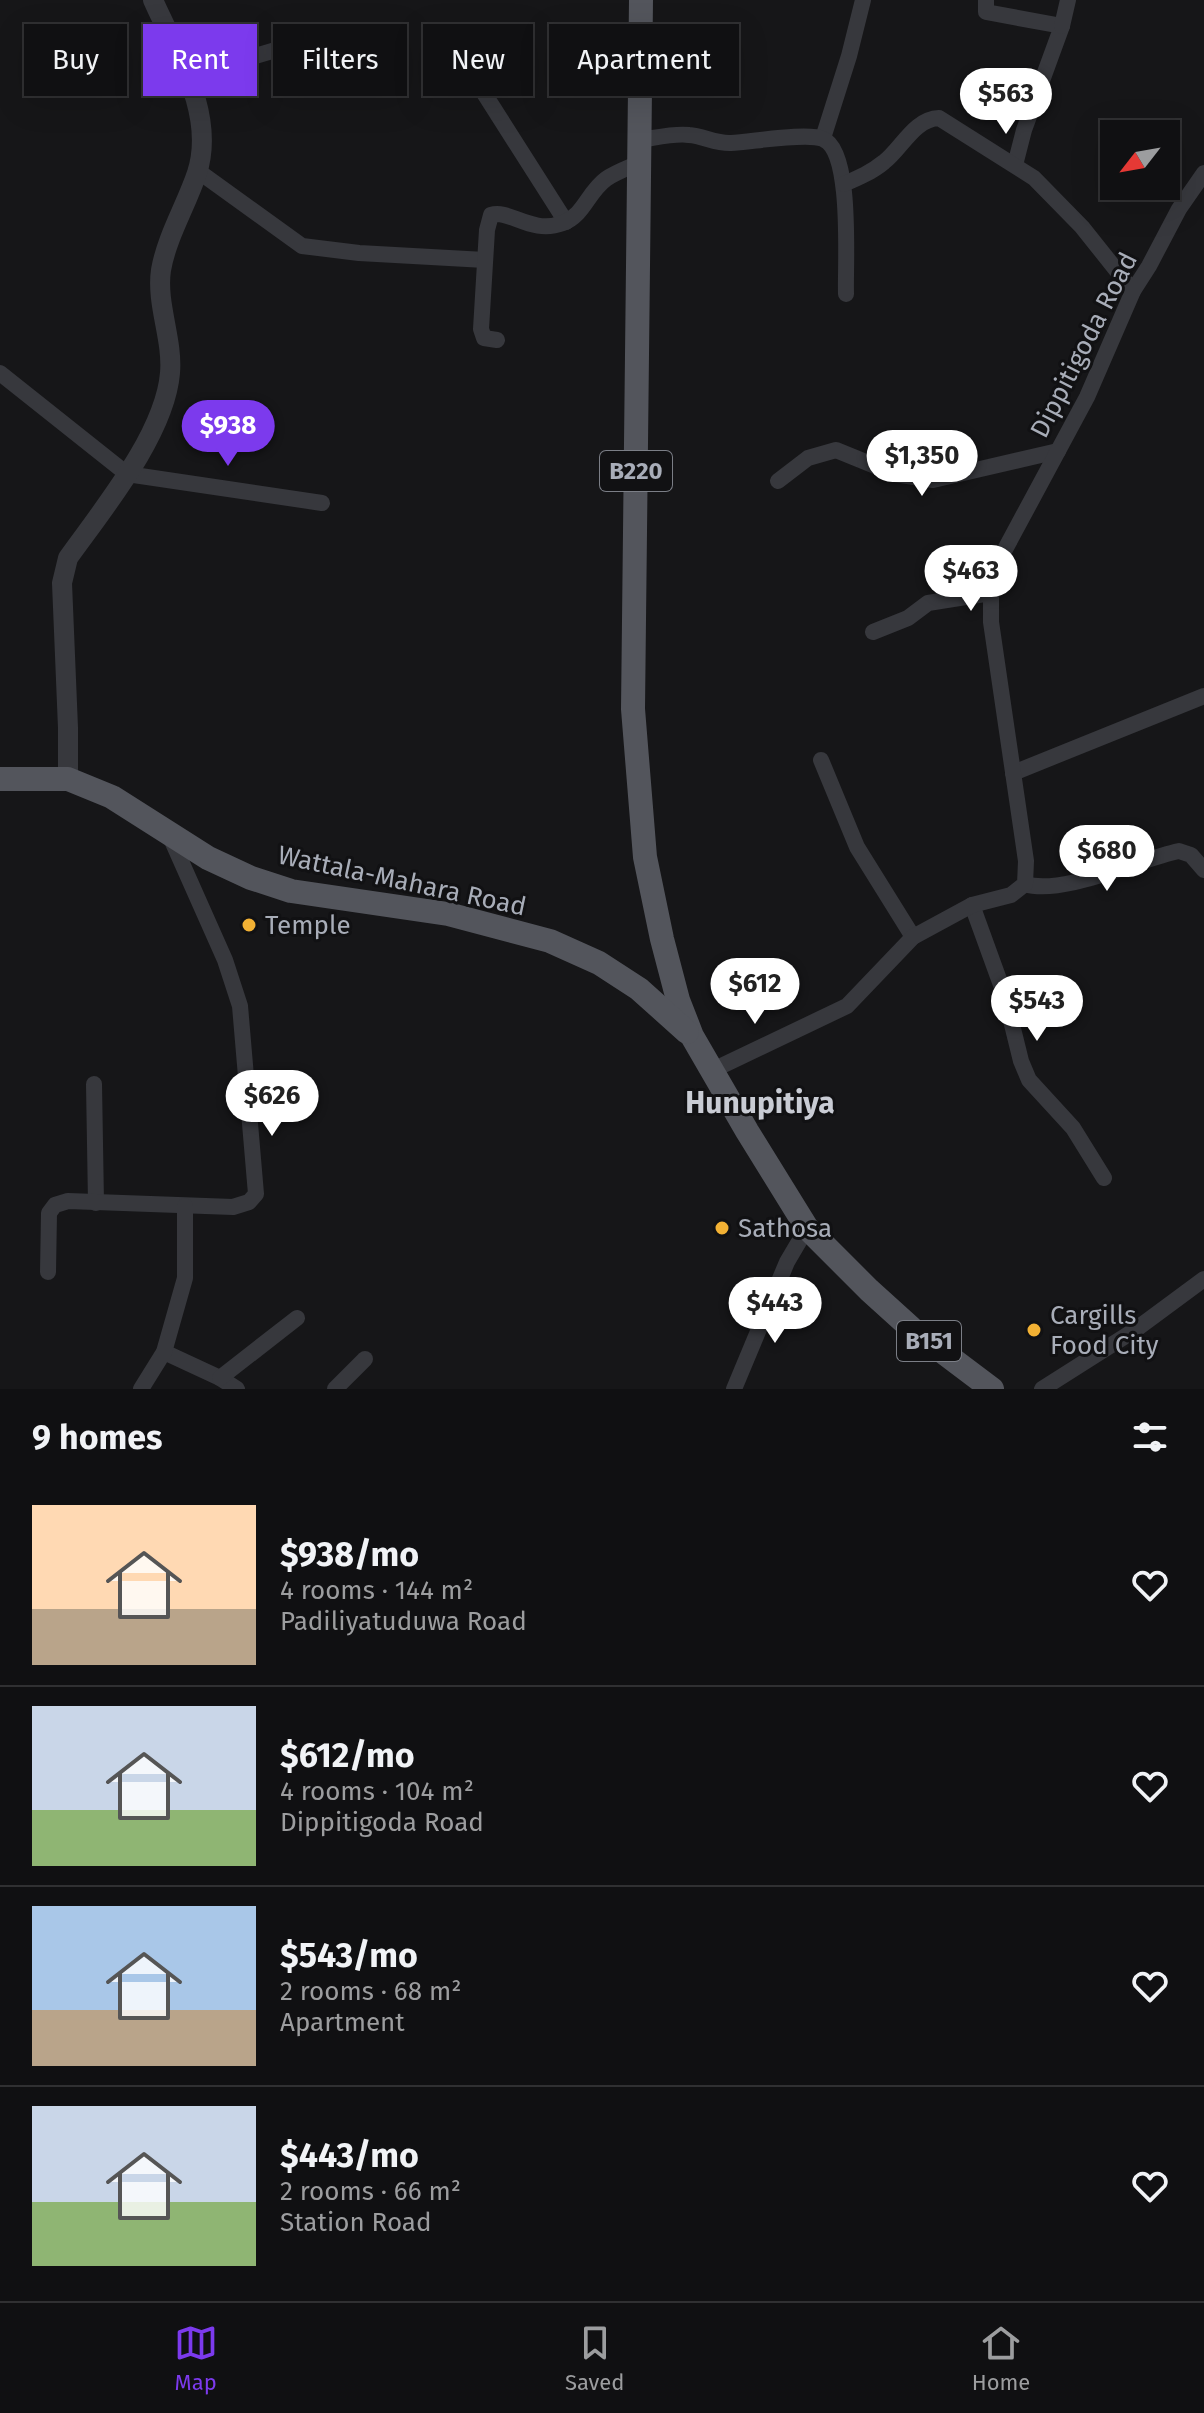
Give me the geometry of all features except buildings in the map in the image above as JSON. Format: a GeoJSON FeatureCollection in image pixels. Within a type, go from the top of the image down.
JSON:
{"type":"FeatureCollection","features":[{"type":"Feature","properties":{"kind":"main road","name":"B220"},"geometry":{"type":"LineString","coordinates":[[641,0],[633,709],[645,857],[674,985],[692,1036]]}},
{"type":"Feature","properties":{"kind":"main road","name":"Wattala-Mahara Road"},"geometry":{"type":"LineString","coordinates":[[0,779],[68,779],[112,797],[208,858],[251,878],[291,891],[448,914],[550,941],[599,963],[639,989],[692,1036]]}},
{"type":"Feature","properties":{"kind":"main road","name":"B151"},"geometry":{"type":"LineString","coordinates":[[692,1036],[807,1228],[911,1328],[992,1389]]}},
{"type":"Feature","properties":{"kind":"street"},"geometry":{"type":"LineString","coordinates":[[153,0],[164,24]]}},
{"type":"Feature","properties":{"kind":"street"},"geometry":{"type":"LineString","coordinates":[[823,138],[863,0]]}},
{"type":"Feature","properties":{"kind":"street"},"geometry":{"type":"LineString","coordinates":[[986,0],[986,12],[1062,26]]}},
{"type":"Feature","properties":{"kind":"street"},"geometry":{"type":"LineString","coordinates":[[1015,165],[1068,0]]}},
{"type":"Feature","properties":{"kind":"street"},"geometry":{"type":"LineString","coordinates":[[68,779],[64,570],[68,558],[127,474],[157,421],[164,399],[170,373],[161,273],[166,250],[198,171],[201,129],[194,96]]}},
{"type":"Feature","properties":{"kind":"street"},"geometry":{"type":"LineString","coordinates":[[486,96],[566,222]]}},
{"type":"Feature","properties":{"kind":"street"},"geometry":{"type":"LineString","coordinates":[[844,184],[865,175],[885,161],[923,122],[939,118],[1034,178],[1059,201],[1133,291]]}},
{"type":"Feature","properties":{"kind":"street"},"geometry":{"type":"LineString","coordinates":[[497,340],[482,335],[487,230],[491,215],[502,213],[532,226],[553,226],[566,222],[579,214],[606,179],[640,152],[685,134],[724,144],[801,136],[823,138],[831,144],[839,158],[844,184],[846,294]]}},
{"type":"Feature","properties":{"kind":"street"},"geometry":{"type":"LineString","coordinates":[[198,171],[302,246],[347,253],[485,260]]}},
{"type":"Feature","properties":{"kind":"street","name":"Dippitigoda Road"},"geometry":{"type":"LineString","coordinates":[[1025,884],[1026,861],[1000,695],[991,622],[991,593],[1002,555],[1087,397],[1133,291],[1179,209],[1204,173]]}},
{"type":"Feature","properties":{"kind":"street"},"geometry":{"type":"LineString","coordinates":[[0,373],[127,474],[322,503]]}},
{"type":"Feature","properties":{"kind":"street"},"geometry":{"type":"LineString","coordinates":[[778,481],[808,458],[836,450],[895,474],[933,480],[1058,451]]}},
{"type":"Feature","properties":{"kind":"street"},"geometry":{"type":"LineString","coordinates":[[873,632],[908,618],[928,603],[991,593]]}},
{"type":"Feature","properties":{"kind":"street"},"geometry":{"type":"LineString","coordinates":[[1013,773],[1204,696]]}},
{"type":"Feature","properties":{"kind":"street"},"geometry":{"type":"LineString","coordinates":[[821,760],[857,847],[913,937]]}},
{"type":"Feature","properties":{"kind":"street"},"geometry":{"type":"LineString","coordinates":[[48,1272],[49,1213],[55,1205],[68,1201],[233,1207],[249,1202],[256,1194],[240,1006],[225,960],[167,830]]}},
{"type":"Feature","properties":{"kind":"street"},"geometry":{"type":"LineString","coordinates":[[713,1070],[847,1006],[913,937],[972,905],[1011,895],[1025,884],[1036,887],[1054,885],[1179,851],[1191,855],[1204,870]]}},
{"type":"Feature","properties":{"kind":"street"},"geometry":{"type":"LineString","coordinates":[[972,905],[1005,996],[1021,1061],[1029,1080],[1073,1128],[1104,1178]]}},
{"type":"Feature","properties":{"kind":"street"},"geometry":{"type":"LineString","coordinates":[[94,1084],[96,1203]]}},
{"type":"Feature","properties":{"kind":"street"},"geometry":{"type":"LineString","coordinates":[[141,1389],[164,1352],[185,1278],[185,1206]]}},
{"type":"Feature","properties":{"kind":"street"},"geometry":{"type":"LineString","coordinates":[[734,1389],[787,1262],[807,1228]]}},
{"type":"Feature","properties":{"kind":"street"},"geometry":{"type":"LineString","coordinates":[[1042,1389],[1135,1330],[1204,1279]]}},
{"type":"Feature","properties":{"kind":"street"},"geometry":{"type":"LineString","coordinates":[[220,1378],[297,1318]]}},
{"type":"Feature","properties":{"kind":"street"},"geometry":{"type":"LineString","coordinates":[[164,1352],[237,1389]]}},
{"type":"Feature","properties":{"kind":"street"},"geometry":{"type":"LineString","coordinates":[[335,1389],[365,1359]]}},
{"type":"Feature","properties":{"kind":"place","name":"Temple"},"geometry":{"type":"Point","coordinates":[249,925]}},
{"type":"Feature","properties":{"kind":"place","name":"Sathosa"},"geometry":{"type":"Point","coordinates":[722,1228]}},
{"type":"Feature","properties":{"kind":"place","name":"Cargills Food City"},"geometry":{"type":"Point","coordinates":[1034,1330]}},
{"type":"Feature","properties":{"kind":"district","name":"Hunupitiya"},"geometry":{"type":"Point","coordinates":[760,1103]}}]}
